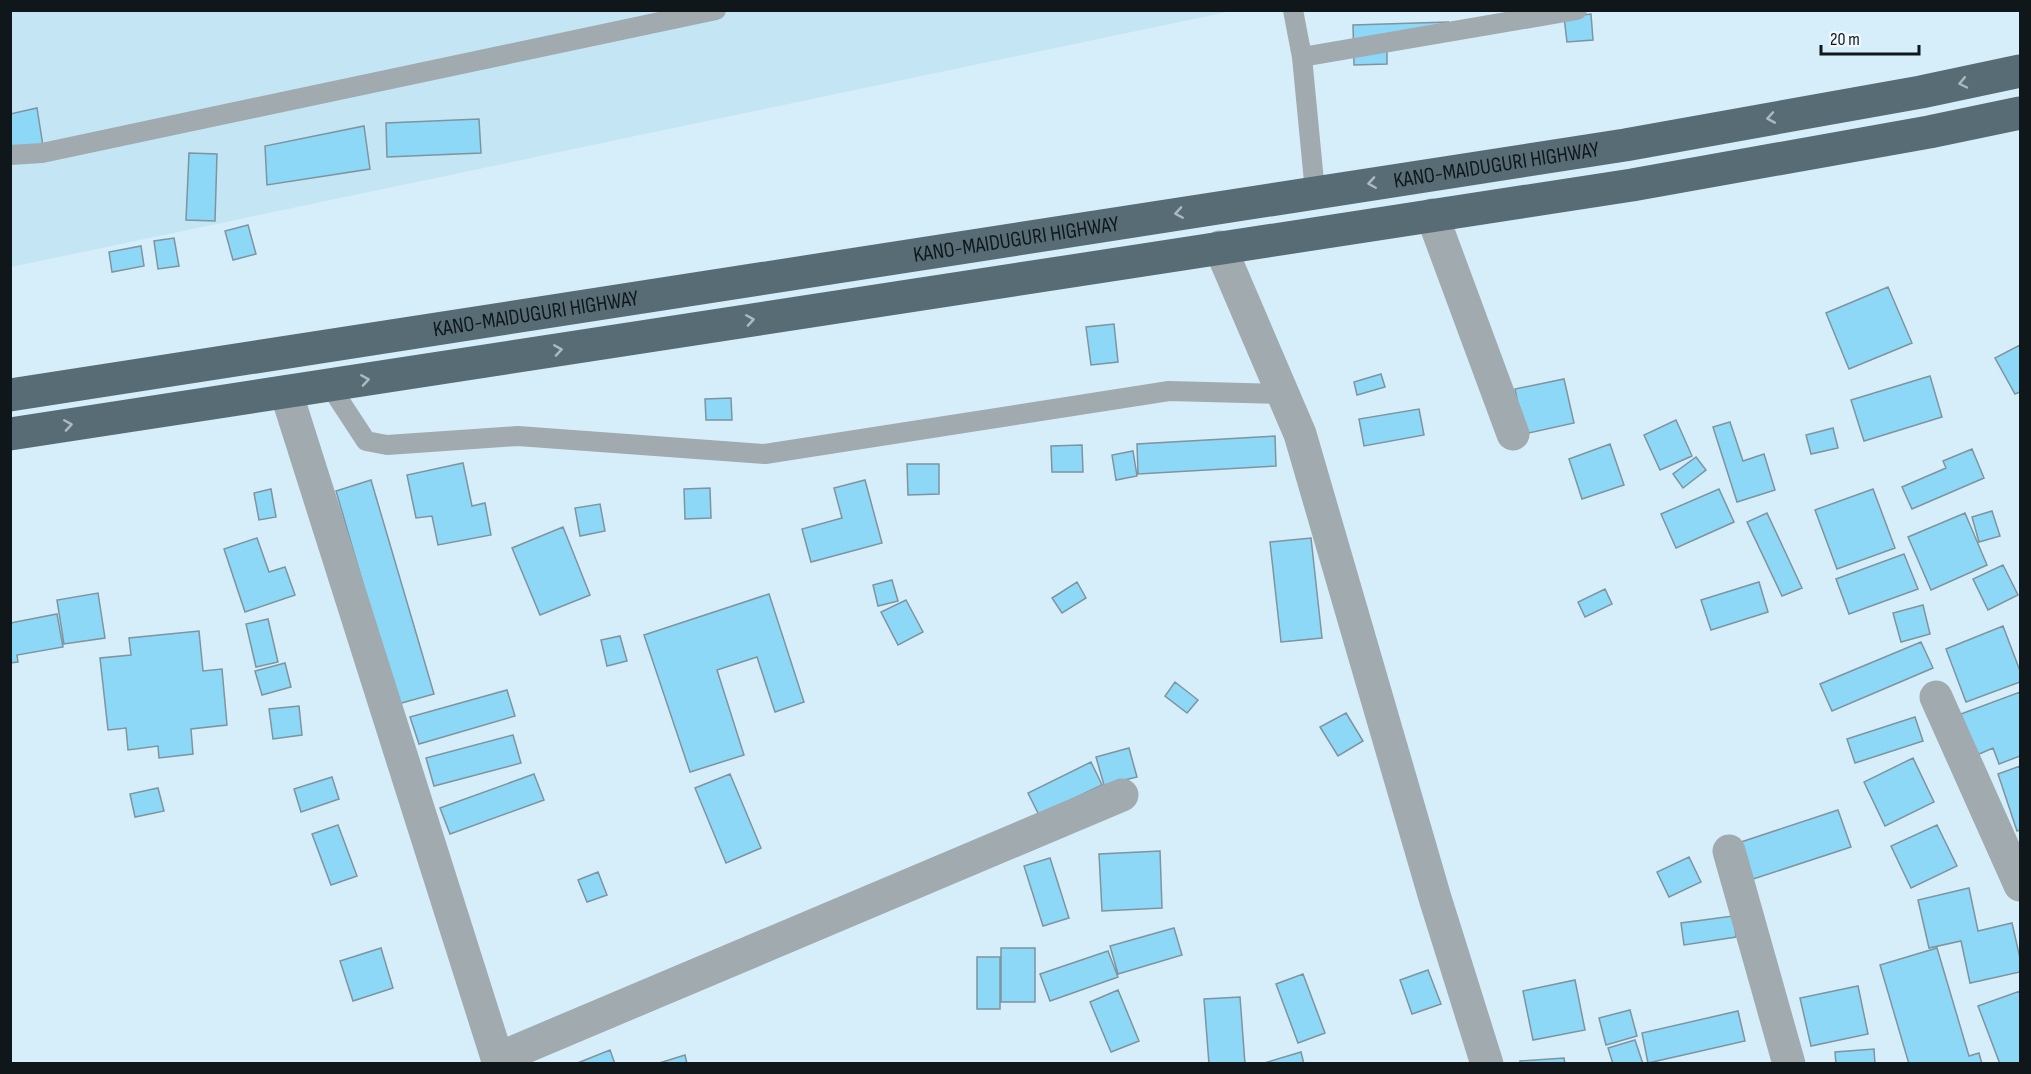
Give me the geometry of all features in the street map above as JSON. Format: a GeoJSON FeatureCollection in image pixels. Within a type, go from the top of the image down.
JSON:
{"type":"FeatureCollection","features":[{"type":"Feature","properties":{"kind":"highway","name":"KANO-MAIDUGURI HIGHWAY"},"geometry":{"type":"LineString","coordinates":[[10,394],[1625,145],[1921,92],[2020,71]]}},
{"type":"Feature","properties":{"kind":"highway","name":"KANO-MAIDUGURI HIGHWAY"},"geometry":{"type":"LineString","coordinates":[[10,434],[1632,185],[1929,132],[2020,113]]}},
{"type":"Feature","properties":{"kind":"street"},"geometry":{"type":"LineString","coordinates":[[1432,215],[1513,434]]}},
{"type":"Feature","properties":{"kind":"street"},"geometry":{"type":"LineString","coordinates":[[1220,247],[1300,434],[1435,898],[1487,1064]]}},
{"type":"Feature","properties":{"kind":"street"},"geometry":{"type":"LineString","coordinates":[[286,392],[498,1061],[1122,795]]}},
{"type":"Feature","properties":{"kind":"street"},"geometry":{"type":"LineString","coordinates":[[1936,697],[2020,885]]}},
{"type":"Feature","properties":{"kind":"street"},"geometry":{"type":"LineString","coordinates":[[1729,851],[1789,1064]]}},
{"type":"Feature","properties":{"kind":"lane"},"geometry":{"type":"LineString","coordinates":[[10,154],[42,153],[716,10]]}},
{"type":"Feature","properties":{"kind":"lane"},"geometry":{"type":"LineString","coordinates":[[1293,10],[1302,57],[1315,192]]}},
{"type":"Feature","properties":{"kind":"lane"},"geometry":{"type":"LineString","coordinates":[[1302,57],[1577,10]]}},
{"type":"Feature","properties":{"kind":"lane"},"geometry":{"type":"LineString","coordinates":[[330,386],[366,441],[387,446],[518,436],[765,454],[1169,391],[1283,394]]}},
{"type":"Feature","properties":{"kind":"shaded area"},"geometry":{"type":"Polygon","coordinates":[[[11,10],[1232,11],[11,267],[11,10]]]}},
{"type":"Feature","properties":{"kind":"building"},"geometry":{"type":"Polygon","coordinates":[[[1591,14],[1593,40],[1567,42],[1564,17],[1591,14]]]}},
{"type":"Feature","properties":{"kind":"building"},"geometry":{"type":"Polygon","coordinates":[[[1449,22],[1387,41],[1387,64],[1354,65],[1353,25],[1449,22]]]}},
{"type":"Feature","properties":{"kind":"building"},"geometry":{"type":"Polygon","coordinates":[[[37,108],[43,146],[10,148],[10,114],[37,108]]]}},
{"type":"Feature","properties":{"kind":"building"},"geometry":{"type":"Polygon","coordinates":[[[479,119],[481,153],[387,157],[386,123],[479,119]]]}},
{"type":"Feature","properties":{"kind":"building"},"geometry":{"type":"Polygon","coordinates":[[[364,126],[370,169],[267,185],[265,146],[364,126]]]}},
{"type":"Feature","properties":{"kind":"building"},"geometry":{"type":"Polygon","coordinates":[[[189,153],[217,154],[215,221],[186,220],[189,153]]]}},
{"type":"Feature","properties":{"kind":"building"},"geometry":{"type":"Polygon","coordinates":[[[248,225],[256,254],[233,260],[225,231],[248,225]]]}},
{"type":"Feature","properties":{"kind":"building"},"geometry":{"type":"Polygon","coordinates":[[[174,238],[179,266],[158,269],[154,241],[174,238]]]}},
{"type":"Feature","properties":{"kind":"building"},"geometry":{"type":"Polygon","coordinates":[[[141,246],[144,266],[112,272],[109,252],[141,246]]]}},
{"type":"Feature","properties":{"kind":"building"},"geometry":{"type":"Polygon","coordinates":[[[1888,287],[1912,343],[1849,369],[1826,313],[1888,287]]]}},
{"type":"Feature","properties":{"kind":"building"},"geometry":{"type":"Polygon","coordinates":[[[1114,324],[1118,362],[1091,365],[1086,327],[1114,324]]]}},
{"type":"Feature","properties":{"kind":"building"},"geometry":{"type":"Polygon","coordinates":[[[2020,345],[2020,392],[2015,394],[1995,358],[2020,345]]]}},
{"type":"Feature","properties":{"kind":"building"},"geometry":{"type":"Polygon","coordinates":[[[1381,374],[1385,387],[1357,395],[1354,382],[1381,374]]]}},
{"type":"Feature","properties":{"kind":"building"},"geometry":{"type":"Polygon","coordinates":[[[1930,376],[1942,417],[1864,441],[1851,400],[1930,376]]]}},
{"type":"Feature","properties":{"kind":"building"},"geometry":{"type":"Polygon","coordinates":[[[1564,379],[1574,423],[1524,434],[1515,389],[1564,379]]]}},
{"type":"Feature","properties":{"kind":"building"},"geometry":{"type":"Polygon","coordinates":[[[731,398],[732,420],[706,420],[705,399],[731,398]]]}},
{"type":"Feature","properties":{"kind":"building"},"geometry":{"type":"Polygon","coordinates":[[[1419,409],[1424,435],[1364,446],[1359,419],[1419,409]]]}},
{"type":"Feature","properties":{"kind":"building"},"geometry":{"type":"Polygon","coordinates":[[[1676,420],[1692,456],[1660,470],[1644,435],[1676,420]]]}},
{"type":"Feature","properties":{"kind":"building"},"geometry":{"type":"Polygon","coordinates":[[[1730,422],[1743,461],[1764,454],[1775,490],[1737,502],[1713,427],[1730,422]]]}},
{"type":"Feature","properties":{"kind":"building"},"geometry":{"type":"Polygon","coordinates":[[[1833,428],[1838,448],[1811,454],[1806,435],[1833,428]]]}},
{"type":"Feature","properties":{"kind":"building"},"geometry":{"type":"Polygon","coordinates":[[[1275,436],[1276,466],[1138,474],[1137,444],[1275,436]]]}},
{"type":"Feature","properties":{"kind":"building"},"geometry":{"type":"Polygon","coordinates":[[[1610,444],[1624,485],[1582,499],[1569,459],[1610,444]]]}},
{"type":"Feature","properties":{"kind":"building"},"geometry":{"type":"Polygon","coordinates":[[[1082,445],[1083,472],[1052,472],[1051,446],[1082,445]]]}},
{"type":"Feature","properties":{"kind":"building"},"geometry":{"type":"Polygon","coordinates":[[[1972,449],[1984,478],[1912,509],[1902,487],[1946,468],[1943,461],[1972,449]]]}},
{"type":"Feature","properties":{"kind":"building"},"geometry":{"type":"Polygon","coordinates":[[[1133,451],[1137,476],[1116,480],[1112,455],[1133,451]]]}},
{"type":"Feature","properties":{"kind":"building"},"geometry":{"type":"Polygon","coordinates":[[[1696,457],[1706,470],[1683,488],[1673,474],[1696,457]]]}},
{"type":"Feature","properties":{"kind":"building"},"geometry":{"type":"Polygon","coordinates":[[[463,463],[472,506],[485,503],[491,535],[438,545],[432,516],[416,518],[407,475],[463,463]]]}},
{"type":"Feature","properties":{"kind":"building"},"geometry":{"type":"Polygon","coordinates":[[[907,464],[939,464],[939,494],[908,495],[907,464]]]}},
{"type":"Feature","properties":{"kind":"building"},"geometry":{"type":"Polygon","coordinates":[[[371,480],[434,694],[398,704],[336,491],[371,480]]]}},
{"type":"Feature","properties":{"kind":"building"},"geometry":{"type":"Polygon","coordinates":[[[865,480],[882,543],[811,562],[802,529],[842,518],[834,488],[865,480]]]}},
{"type":"Feature","properties":{"kind":"building"},"geometry":{"type":"Polygon","coordinates":[[[710,488],[711,518],[685,519],[684,489],[710,488]]]}},
{"type":"Feature","properties":{"kind":"building"},"geometry":{"type":"Polygon","coordinates":[[[271,489],[276,517],[259,520],[254,493],[271,489]]]}},
{"type":"Feature","properties":{"kind":"building"},"geometry":{"type":"Polygon","coordinates":[[[1719,489],[1734,522],[1676,548],[1661,514],[1719,489]]]}},
{"type":"Feature","properties":{"kind":"building"},"geometry":{"type":"Polygon","coordinates":[[[1873,489],[1895,548],[1837,569],[1815,510],[1873,489]]]}},
{"type":"Feature","properties":{"kind":"building"},"geometry":{"type":"Polygon","coordinates":[[[600,504],[605,531],[580,536],[575,508],[600,504]]]}},
{"type":"Feature","properties":{"kind":"building"},"geometry":{"type":"Polygon","coordinates":[[[1992,511],[2000,536],[1979,542],[1972,517],[1992,511]]]}},
{"type":"Feature","properties":{"kind":"building"},"geometry":{"type":"Polygon","coordinates":[[[1767,513],[1802,588],[1782,596],[1747,522],[1767,513]]]}},
{"type":"Feature","properties":{"kind":"building"},"geometry":{"type":"Polygon","coordinates":[[[1965,513],[1987,565],[1931,590],[1908,537],[1965,513]]]}},
{"type":"Feature","properties":{"kind":"building"},"geometry":{"type":"Polygon","coordinates":[[[563,527],[590,595],[540,615],[512,548],[563,527]]]}},
{"type":"Feature","properties":{"kind":"building"},"geometry":{"type":"Polygon","coordinates":[[[257,538],[269,572],[285,567],[295,595],[245,612],[224,549],[257,538]]]}},
{"type":"Feature","properties":{"kind":"building"},"geometry":{"type":"Polygon","coordinates":[[[1311,538],[1322,638],[1281,642],[1270,542],[1311,538]]]}},
{"type":"Feature","properties":{"kind":"building"},"geometry":{"type":"Polygon","coordinates":[[[1904,554],[1918,589],[1849,614],[1836,579],[1904,554]]]}},
{"type":"Feature","properties":{"kind":"building"},"geometry":{"type":"Polygon","coordinates":[[[2003,565],[2018,595],[1988,610],[1973,579],[2003,565]]]}},
{"type":"Feature","properties":{"kind":"building"},"geometry":{"type":"Polygon","coordinates":[[[892,580],[898,601],[878,606],[873,585],[892,580]]]}},
{"type":"Feature","properties":{"kind":"building"},"geometry":{"type":"Polygon","coordinates":[[[1077,582],[1086,598],[1062,613],[1052,598],[1077,582]]]}},
{"type":"Feature","properties":{"kind":"building"},"geometry":{"type":"Polygon","coordinates":[[[1759,582],[1768,612],[1711,630],[1701,600],[1759,582]]]}},
{"type":"Feature","properties":{"kind":"building"},"geometry":{"type":"Polygon","coordinates":[[[1605,589],[1612,604],[1585,617],[1578,602],[1605,589]]]}},
{"type":"Feature","properties":{"kind":"building"},"geometry":{"type":"Polygon","coordinates":[[[98,593],[105,638],[64,644],[57,600],[98,593]]]}},
{"type":"Feature","properties":{"kind":"building"},"geometry":{"type":"Polygon","coordinates":[[[769,594],[804,702],[775,712],[757,657],[717,670],[744,755],[690,772],[644,635],[769,594]]]}},
{"type":"Feature","properties":{"kind":"building"},"geometry":{"type":"Polygon","coordinates":[[[906,600],[923,632],[898,645],[881,612],[906,600]]]}},
{"type":"Feature","properties":{"kind":"building"},"geometry":{"type":"Polygon","coordinates":[[[1923,605],[1930,634],[1901,642],[1893,613],[1923,605]]]}},
{"type":"Feature","properties":{"kind":"building"},"geometry":{"type":"Polygon","coordinates":[[[57,614],[63,647],[17,655],[18,662],[10,663],[10,623],[57,614]]]}},
{"type":"Feature","properties":{"kind":"building"},"geometry":{"type":"Polygon","coordinates":[[[268,619],[278,662],[256,667],[246,624],[268,619]]]}},
{"type":"Feature","properties":{"kind":"building"},"geometry":{"type":"Polygon","coordinates":[[[2003,626],[2020,671],[2020,682],[1966,702],[1946,649],[2003,626]]]}},
{"type":"Feature","properties":{"kind":"building"},"geometry":{"type":"Polygon","coordinates":[[[199,631],[203,671],[222,669],[227,725],[191,729],[193,754],[159,758],[158,746],[128,750],[126,728],[108,730],[100,658],[131,655],[129,638],[199,631]]]}},
{"type":"Feature","properties":{"kind":"building"},"geometry":{"type":"Polygon","coordinates":[[[620,636],[627,661],[607,666],[601,640],[620,636]]]}},
{"type":"Feature","properties":{"kind":"building"},"geometry":{"type":"Polygon","coordinates":[[[1921,642],[1933,668],[1832,711],[1820,684],[1921,642]]]}},
{"type":"Feature","properties":{"kind":"building"},"geometry":{"type":"Polygon","coordinates":[[[285,663],[291,687],[262,695],[255,671],[285,663]]]}},
{"type":"Feature","properties":{"kind":"building"},"geometry":{"type":"Polygon","coordinates":[[[1175,682],[1198,700],[1187,713],[1165,696],[1175,682]]]}},
{"type":"Feature","properties":{"kind":"building"},"geometry":{"type":"Polygon","coordinates":[[[507,690],[515,716],[419,744],[410,717],[507,690]]]}},
{"type":"Feature","properties":{"kind":"building"},"geometry":{"type":"Polygon","coordinates":[[[2020,692],[2020,756],[1999,764],[1993,748],[1977,755],[1961,714],[2020,692]]]}},
{"type":"Feature","properties":{"kind":"building"},"geometry":{"type":"Polygon","coordinates":[[[299,706],[302,735],[273,739],[269,709],[299,706]]]}},
{"type":"Feature","properties":{"kind":"building"},"geometry":{"type":"Polygon","coordinates":[[[1346,713],[1363,741],[1338,756],[1320,727],[1346,713]]]}},
{"type":"Feature","properties":{"kind":"building"},"geometry":{"type":"Polygon","coordinates":[[[1915,717],[1923,741],[1855,763],[1847,739],[1915,717]]]}},
{"type":"Feature","properties":{"kind":"building"},"geometry":{"type":"Polygon","coordinates":[[[513,735],[521,763],[434,786],[426,758],[513,735]]]}},
{"type":"Feature","properties":{"kind":"building"},"geometry":{"type":"Polygon","coordinates":[[[1129,748],[1137,777],[1104,785],[1096,757],[1129,748]]]}},
{"type":"Feature","properties":{"kind":"building"},"geometry":{"type":"Polygon","coordinates":[[[1913,758],[1934,802],[1885,826],[1864,782],[1913,758]]]}},
{"type":"Feature","properties":{"kind":"building"},"geometry":{"type":"Polygon","coordinates":[[[1091,762],[1102,785],[1039,815],[1028,793],[1091,762]]]}},
{"type":"Feature","properties":{"kind":"building"},"geometry":{"type":"Polygon","coordinates":[[[2020,766],[2020,830],[2017,831],[1998,774],[2020,766]]]}},
{"type":"Feature","properties":{"kind":"building"},"geometry":{"type":"Polygon","coordinates":[[[534,774],[544,800],[450,834],[440,808],[534,774]]]}},
{"type":"Feature","properties":{"kind":"building"},"geometry":{"type":"Polygon","coordinates":[[[730,774],[761,848],[726,863],[695,788],[730,774]]]}},
{"type":"Feature","properties":{"kind":"building"},"geometry":{"type":"Polygon","coordinates":[[[332,777],[339,799],[301,812],[294,789],[332,777]]]}},
{"type":"Feature","properties":{"kind":"building"},"geometry":{"type":"Polygon","coordinates":[[[158,788],[164,811],[135,817],[130,794],[158,788]]]}},
{"type":"Feature","properties":{"kind":"building"},"geometry":{"type":"Polygon","coordinates":[[[1838,810],[1851,847],[1753,879],[1741,842],[1838,810]]]}},
{"type":"Feature","properties":{"kind":"building"},"geometry":{"type":"Polygon","coordinates":[[[338,825],[357,876],[331,885],[312,834],[338,825]]]}},
{"type":"Feature","properties":{"kind":"building"},"geometry":{"type":"Polygon","coordinates":[[[1937,825],[1957,866],[1911,888],[1891,846],[1937,825]]]}},
{"type":"Feature","properties":{"kind":"building"},"geometry":{"type":"Polygon","coordinates":[[[1160,851],[1162,908],[1102,911],[1099,854],[1160,851]]]}},
{"type":"Feature","properties":{"kind":"building"},"geometry":{"type":"Polygon","coordinates":[[[1689,857],[1701,882],[1669,897],[1657,872],[1689,857]]]}},
{"type":"Feature","properties":{"kind":"building"},"geometry":{"type":"Polygon","coordinates":[[[1050,858],[1069,918],[1043,926],[1024,866],[1050,858]]]}},
{"type":"Feature","properties":{"kind":"building"},"geometry":{"type":"Polygon","coordinates":[[[598,872],[607,895],[587,902],[578,880],[598,872]]]}},
{"type":"Feature","properties":{"kind":"building"},"geometry":{"type":"Polygon","coordinates":[[[1969,888],[1978,931],[2012,923],[2020,958],[2020,972],[1970,983],[1961,941],[1929,948],[1918,900],[1969,888]]]}},
{"type":"Feature","properties":{"kind":"building"},"geometry":{"type":"Polygon","coordinates":[[[1733,916],[1736,937],[1684,945],[1681,923],[1733,916]]]}},
{"type":"Feature","properties":{"kind":"building"},"geometry":{"type":"Polygon","coordinates":[[[1174,928],[1182,955],[1118,974],[1110,946],[1174,928]]]}},
{"type":"Feature","properties":{"kind":"building"},"geometry":{"type":"Polygon","coordinates":[[[381,948],[393,988],[353,1001],[340,961],[381,948]]]}},
{"type":"Feature","properties":{"kind":"building"},"geometry":{"type":"Polygon","coordinates":[[[1001,948],[1035,948],[1035,1002],[1001,1002],[1001,948]]]}},
{"type":"Feature","properties":{"kind":"building"},"geometry":{"type":"Polygon","coordinates":[[[1937,948],[1969,1056],[1979,1053],[1982,1064],[1909,1064],[1880,965],[1937,948]]]}},
{"type":"Feature","properties":{"kind":"building"},"geometry":{"type":"Polygon","coordinates":[[[1108,951],[1118,977],[1050,1001],[1040,974],[1108,951]]]}},
{"type":"Feature","properties":{"kind":"building"},"geometry":{"type":"Polygon","coordinates":[[[977,957],[1000,957],[1000,1009],[977,1009],[977,957]]]}},
{"type":"Feature","properties":{"kind":"building"},"geometry":{"type":"Polygon","coordinates":[[[1428,970],[1441,1004],[1412,1014],[1400,980],[1428,970]]]}},
{"type":"Feature","properties":{"kind":"building"},"geometry":{"type":"Polygon","coordinates":[[[1303,974],[1325,1033],[1298,1043],[1276,984],[1303,974]]]}},
{"type":"Feature","properties":{"kind":"building"},"geometry":{"type":"Polygon","coordinates":[[[1575,980],[1585,1030],[1533,1040],[1523,991],[1575,980]]]}},
{"type":"Feature","properties":{"kind":"building"},"geometry":{"type":"Polygon","coordinates":[[[1858,986],[1868,1034],[1811,1046],[1800,998],[1858,986]]]}},
{"type":"Feature","properties":{"kind":"building"},"geometry":{"type":"Polygon","coordinates":[[[1118,990],[1139,1041],[1111,1052],[1090,1002],[1118,990]]]}},
{"type":"Feature","properties":{"kind":"building"},"geometry":{"type":"Polygon","coordinates":[[[2020,991],[2020,1064],[2000,1064],[1978,1006],[2020,991]]]}},
{"type":"Feature","properties":{"kind":"building"},"geometry":{"type":"Polygon","coordinates":[[[1240,997],[1245,1064],[1209,1064],[1204,999],[1240,997]]]}},
{"type":"Feature","properties":{"kind":"building"},"geometry":{"type":"Polygon","coordinates":[[[1630,1010],[1637,1036],[1606,1045],[1599,1018],[1630,1010]]]}},
{"type":"Feature","properties":{"kind":"building"},"geometry":{"type":"Polygon","coordinates":[[[1738,1011],[1745,1041],[1648,1063],[1642,1033],[1738,1011]]]}},
{"type":"Feature","properties":{"kind":"building"},"geometry":{"type":"Polygon","coordinates":[[[1635,1040],[1643,1064],[1613,1064],[1608,1048],[1635,1040]]]}},
{"type":"Feature","properties":{"kind":"building"},"geometry":{"type":"Polygon","coordinates":[[[1874,1049],[1875,1064],[1836,1064],[1835,1052],[1874,1049]]]}},
{"type":"Feature","properties":{"kind":"building"},"geometry":{"type":"Polygon","coordinates":[[[610,1050],[615,1064],[575,1064],[610,1050]]]}},
{"type":"Feature","properties":{"kind":"building"},"geometry":{"type":"Polygon","coordinates":[[[1301,1052],[1304,1064],[1261,1064],[1301,1052]]]}},
{"type":"Feature","properties":{"kind":"building"},"geometry":{"type":"Polygon","coordinates":[[[685,1055],[687,1064],[656,1064],[685,1055]]]}},
{"type":"Feature","properties":{"kind":"building"},"geometry":{"type":"Polygon","coordinates":[[[1564,1058],[1565,1064],[1520,1064],[1520,1061],[1564,1058]]]}}]}
